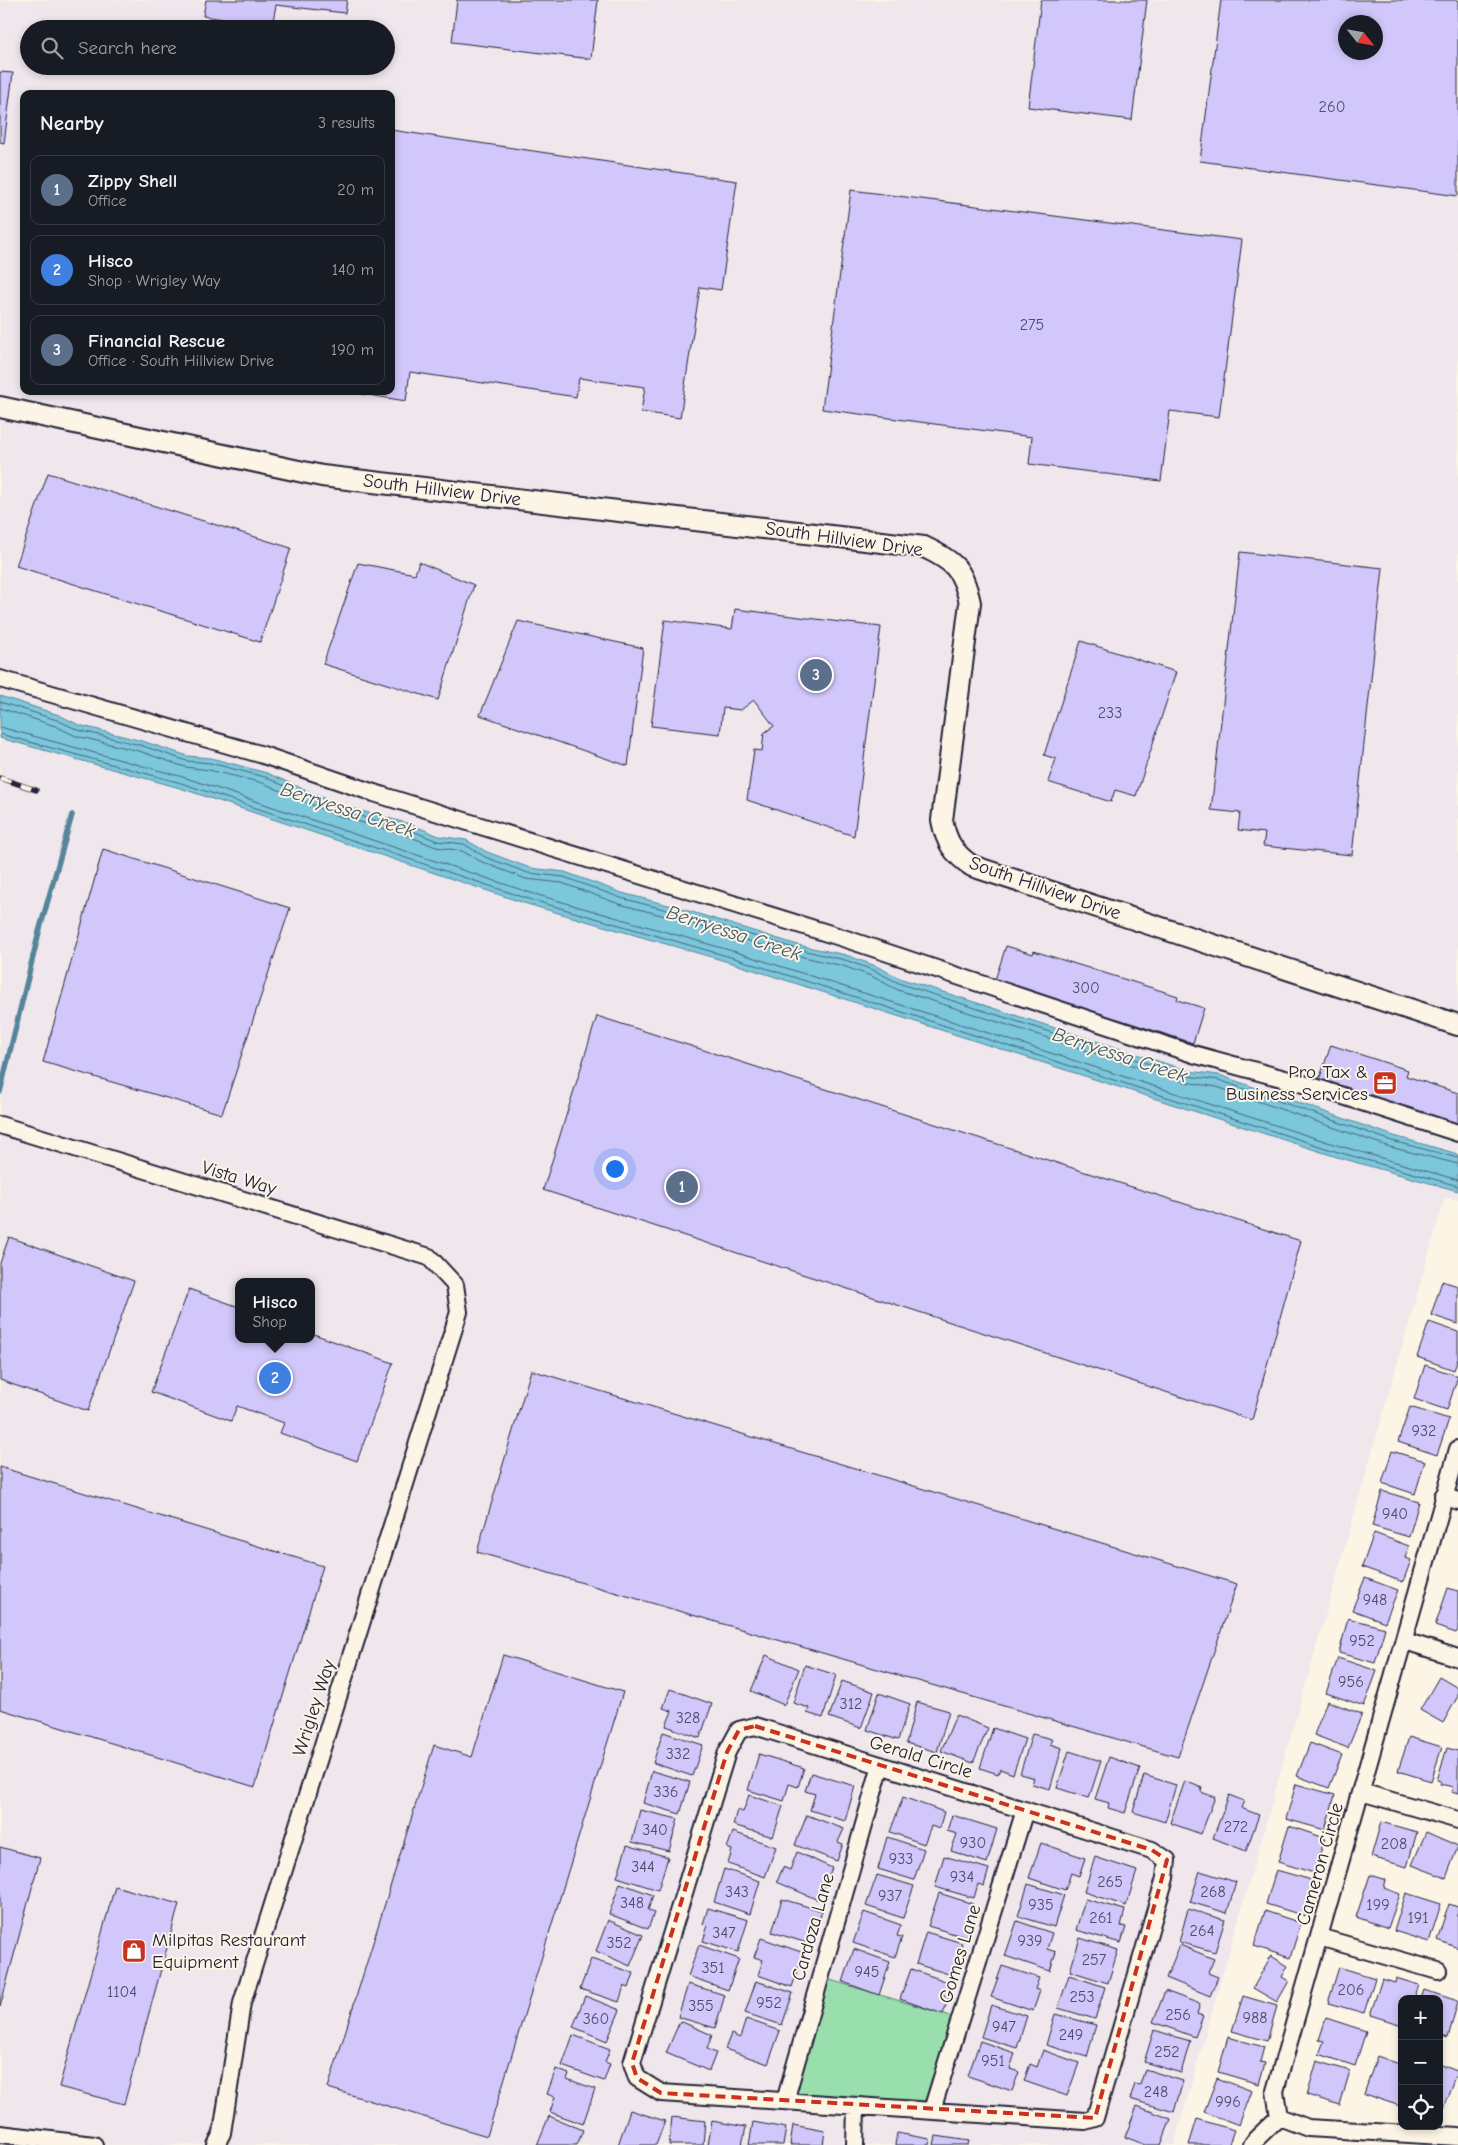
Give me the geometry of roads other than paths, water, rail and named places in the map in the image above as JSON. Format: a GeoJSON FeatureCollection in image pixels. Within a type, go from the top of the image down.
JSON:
{"type":"FeatureCollection","features":[{"type":"Feature","properties":{"kind":"street","name":"South Hillview Drive"},"geometry":{"type":"LineString","coordinates":[[0,407],[322,476],[924,547],[944,556],[957,568],[966,582],[970,603],[942,820],[944,834],[950,846],[960,857],[972,866],[1458,1025]]}},
{"type":"Feature","properties":{"kind":"street"},"geometry":{"type":"LineString","coordinates":[[0,679],[263,755],[374,793],[849,940],[1193,1054],[1318,1088],[1458,1133]]}},
{"type":"Feature","properties":{"kind":"street","name":"Vista Way"},"geometry":{"type":"LineString","coordinates":[[0,1125],[429,1257],[455,1285]]}},
{"type":"Feature","properties":{"kind":"street","name":"Wrigley Way"},"geometry":{"type":"LineString","coordinates":[[216,2145],[222,2133],[242,2003],[460,1312],[455,1285]]}},
{"type":"Feature","properties":{"kind":"street","name":"Cameron Circle"},"geometry":{"type":"LineString","coordinates":[[1278,2117],[1275,2091],[1405,1641],[1451,1499],[1458,1449]]}},
{"type":"Feature","properties":{"kind":"street"},"geometry":{"type":"LineString","coordinates":[[1405,1641],[1458,1658]]}},
{"type":"Feature","properties":{"kind":"street","name":"Gerald Circle"},"geometry":{"type":"LineString","coordinates":[[755,1726],[1025,1810],[1152,1850],[1167,1860],[1165,1878],[1094,2118],[1085,2121],[661,2093],[637,2078],[632,2063],[727,1752],[739,1730],[755,1726]]}},
{"type":"Feature","properties":{"kind":"street","name":"Cardoza Lane"},"geometry":{"type":"LineString","coordinates":[[785,2101],[881,1765]]}},
{"type":"Feature","properties":{"kind":"street"},"geometry":{"type":"LineString","coordinates":[[1361,1792],[1458,1820]]}},
{"type":"Feature","properties":{"kind":"street","name":"Gomes Lane"},"geometry":{"type":"LineString","coordinates":[[932,2110],[1025,1810]]}},
{"type":"Feature","properties":{"kind":"street"},"geometry":{"type":"LineString","coordinates":[[1319,1938],[1438,1971]]}},
{"type":"Feature","properties":{"kind":"street"},"geometry":{"type":"LineString","coordinates":[[855,2145],[856,2106]]}},
{"type":"Feature","properties":{"kind":"street"},"geometry":{"type":"LineString","coordinates":[[1252,2145],[1278,2117],[1308,2128],[1458,2137]]}},
{"type":"Feature","properties":{"kind":"street"},"geometry":{"type":"LineString","coordinates":[[0,2134],[94,2145]]}},
{"type":"Feature","properties":{"kind":"water","name":"Berryessa Creek"},"geometry":{"type":"Polygon","coordinates":[[[0,696],[59,715],[79,725],[142,741],[188,756],[211,758],[267,773],[339,805],[410,824],[439,836],[466,840],[487,852],[530,868],[565,872],[622,893],[676,907],[798,945],[846,955],[876,966],[902,979],[1189,1071],[1219,1075],[1394,1136],[1458,1154],[1458,1191],[1337,1157],[732,963],[527,904],[180,788],[0,738],[0,696]]]}},
{"type":"Feature","properties":{"kind":"waterway"},"geometry":{"type":"LineString","coordinates":[[0,1092],[39,932],[72,815]]}},
{"type":"Feature","properties":{"kind":"railway"},"geometry":{"type":"LineString","coordinates":[[0,778],[36,790]]}},
{"type":"Feature","properties":{"kind":"place","name":"Financial Rescue"},"geometry":{"type":"Point","coordinates":[816,675]}},
{"type":"Feature","properties":{"kind":"place","name":"Pro Tax & Business Services"},"geometry":{"type":"Point","coordinates":[1385,1083]}},
{"type":"Feature","properties":{"kind":"place","name":"Zippy Shell"},"geometry":{"type":"Point","coordinates":[682,1187]}},
{"type":"Feature","properties":{"kind":"place","name":"Hisco"},"geometry":{"type":"Point","coordinates":[275,1378]}},
{"type":"Feature","properties":{"kind":"place","name":"Milpitas Restaurant Equipment"},"geometry":{"type":"Point","coordinates":[134,1951]}}]}
